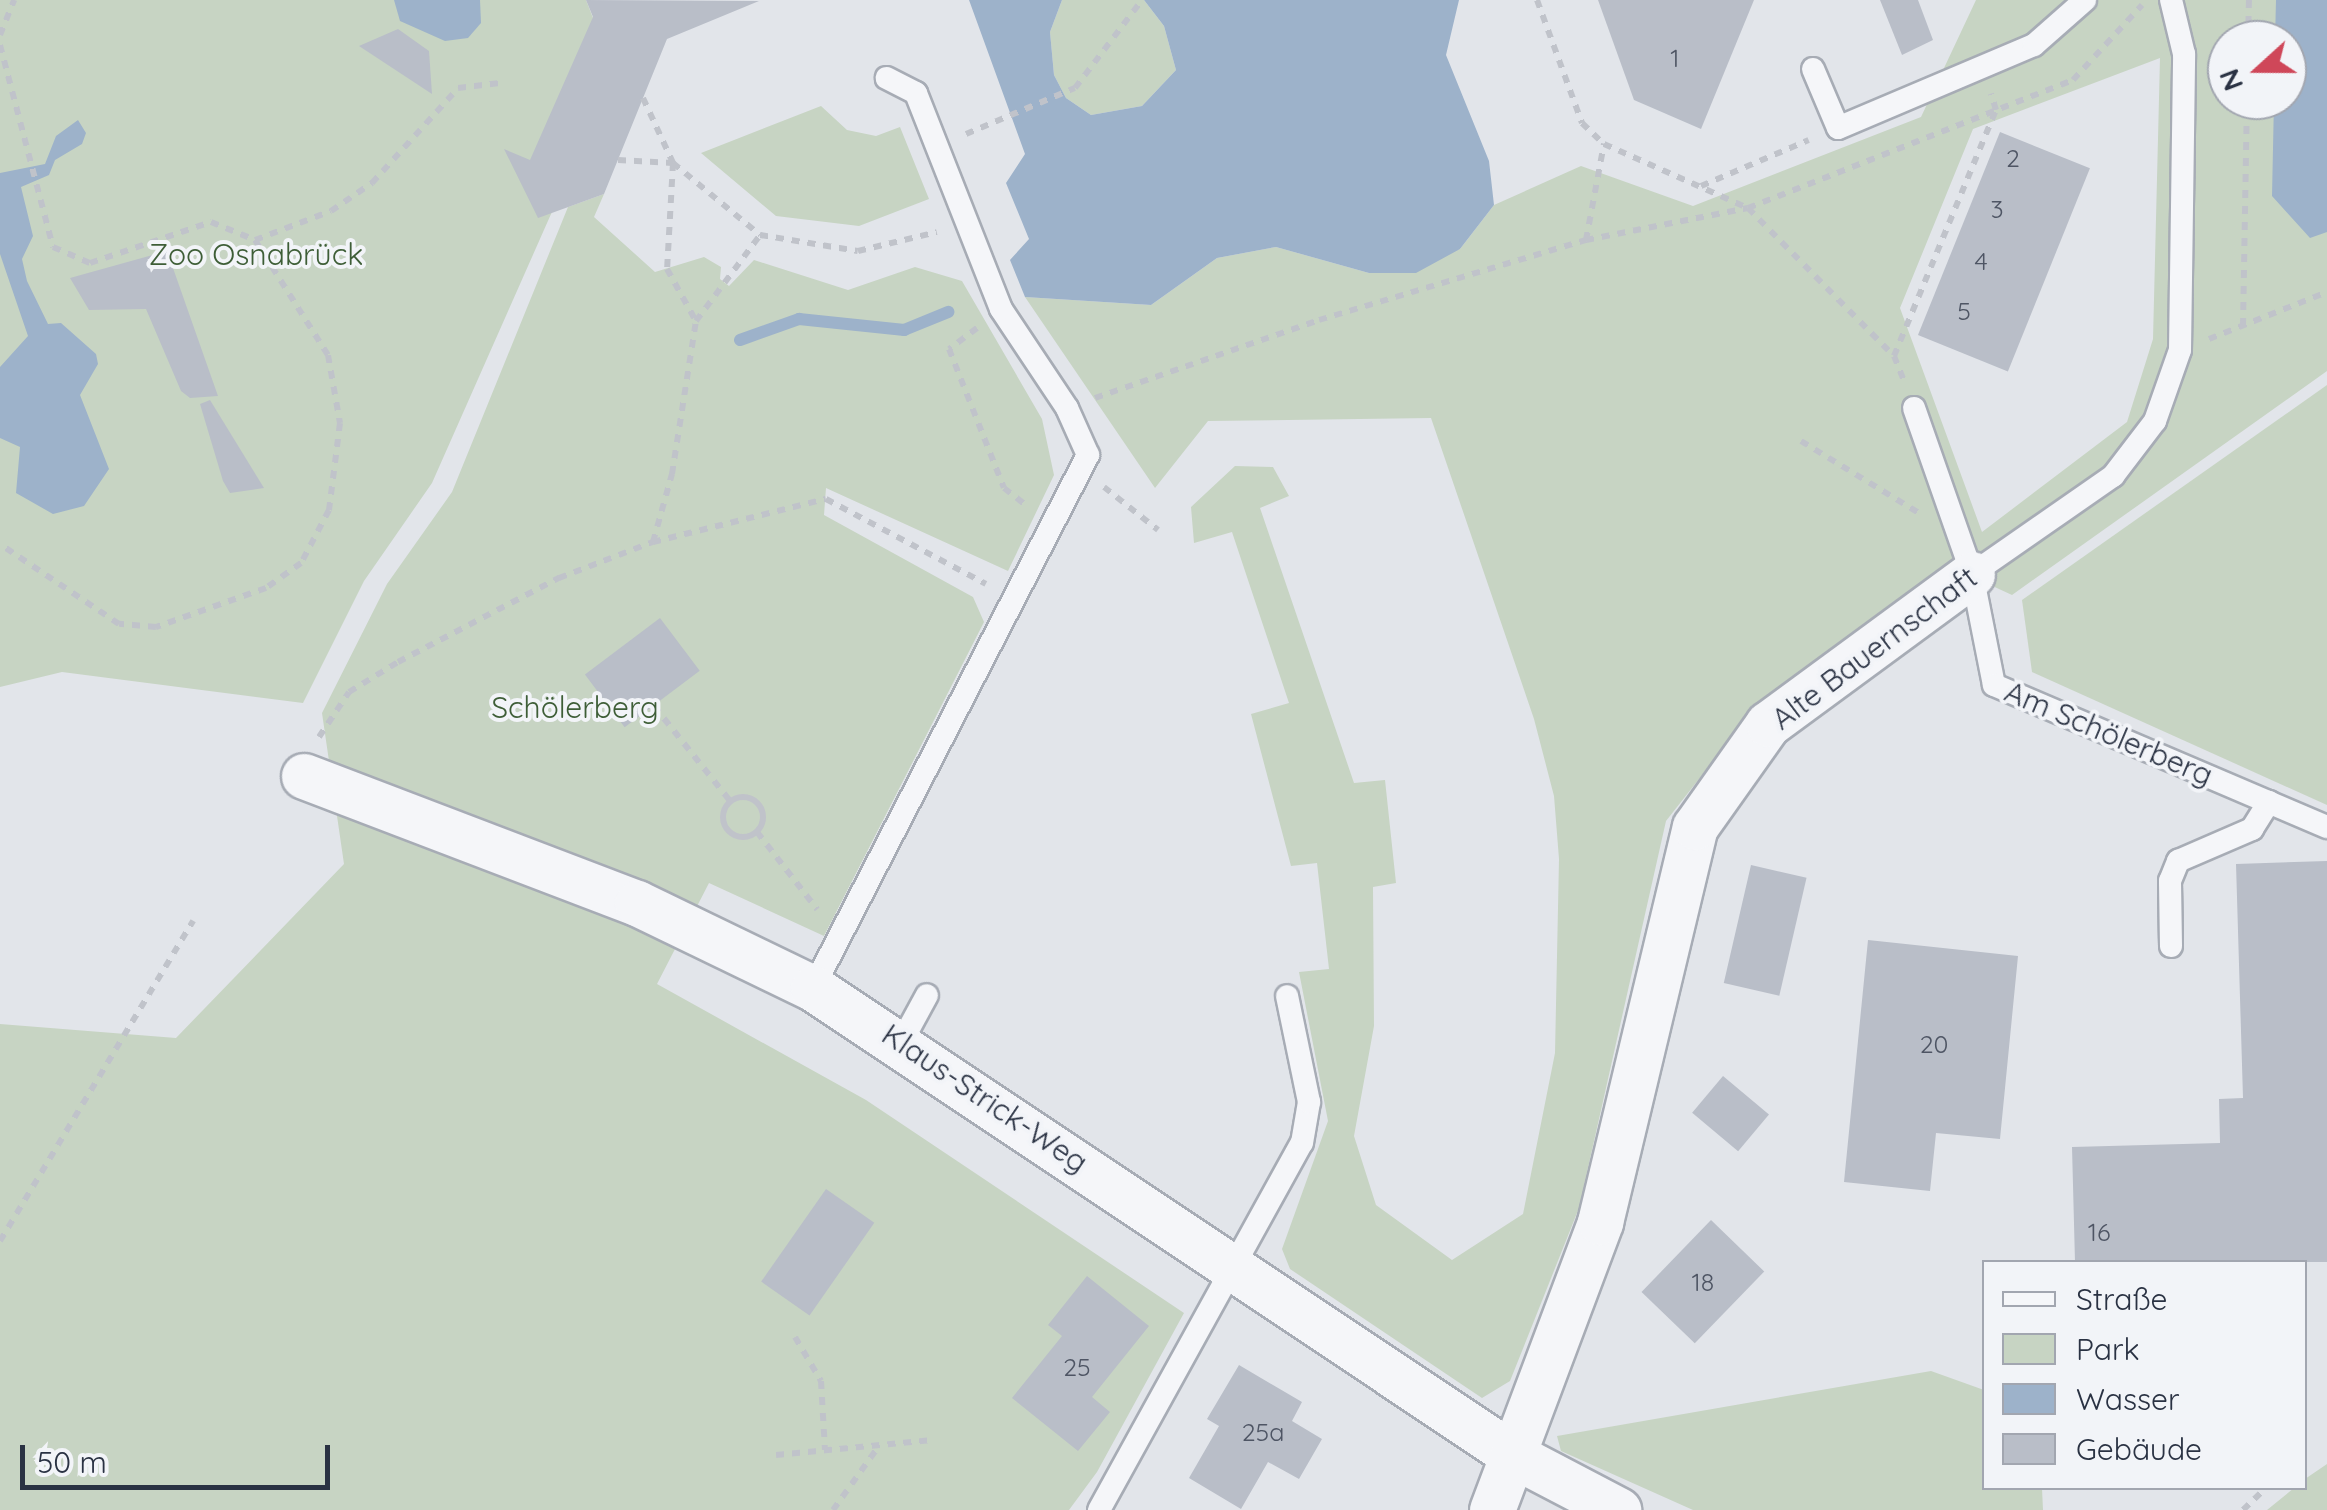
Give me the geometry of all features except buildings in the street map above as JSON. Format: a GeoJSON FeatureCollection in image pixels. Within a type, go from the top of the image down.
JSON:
{"type":"FeatureCollection","features":[{"type":"Feature","properties":{"kind":"street","name":"Alte Bauernschaft"},"geometry":{"type":"LineString","coordinates":[[1492,1510],[1600,1222],[1695,827],[1768,724],[1972,574]]}},
{"type":"Feature","properties":{"kind":"street","name":"Klaus-Strick-Weg"},"geometry":{"type":"LineString","coordinates":[[304,776],[637,903],[813,988],[902,1041],[1513,1455],[1618,1510]]}},
{"type":"Feature","properties":{"kind":"lane"},"geometry":{"type":"LineString","coordinates":[[1814,69],[1838,128],[2034,45],[2085,0]]}},
{"type":"Feature","properties":{"kind":"lane","name":"Alte Bauernschaft"},"geometry":{"type":"LineString","coordinates":[[1972,574],[2113,476],[2154,421],[2180,350],[2184,54],[2170,0]]}},
{"type":"Feature","properties":{"kind":"lane"},"geometry":{"type":"LineString","coordinates":[[813,988],[1088,455],[1067,408],[1001,309],[916,94],[887,78]]}},
{"type":"Feature","properties":{"kind":"lane"},"geometry":{"type":"LineString","coordinates":[[1914,408],[1972,574]]}},
{"type":"Feature","properties":{"kind":"lane","name":"Am Schölerberg"},"geometry":{"type":"LineString","coordinates":[[1972,574],[1994,685],[2327,827]]}},
{"type":"Feature","properties":{"kind":"lane"},"geometry":{"type":"LineString","coordinates":[[2170,946],[2170,881],[2178,861],[2252,829],[2269,802]]}},
{"type":"Feature","properties":{"kind":"lane"},"geometry":{"type":"LineString","coordinates":[[902,1041],[927,995]]}},
{"type":"Feature","properties":{"kind":"lane"},"geometry":{"type":"LineString","coordinates":[[1099,1510],[1302,1143],[1309,1102],[1286,996]]}},
{"type":"Feature","properties":{"kind":"path"},"geometry":{"type":"LineString","coordinates":[[0,35],[14,0]]}},
{"type":"Feature","properties":{"kind":"path"},"geometry":{"type":"LineString","coordinates":[[1537,0],[1582,123],[1604,144],[1748,208],[1894,356],[1914,408]]}},
{"type":"Feature","properties":{"kind":"path"},"geometry":{"type":"LineString","coordinates":[[1067,408],[1319,320],[1586,240],[1748,208],[2073,80],[2147,0]]}},
{"type":"Feature","properties":{"kind":"path"},"geometry":{"type":"LineString","coordinates":[[998,120],[1075,88],[1139,3]]}},
{"type":"Feature","properties":{"kind":"path"},"geometry":{"type":"LineString","coordinates":[[0,45],[53,247],[90,263],[211,222],[255,240],[328,354],[340,423],[329,510],[301,563],[266,588],[156,627],[118,624],[0,544]]}},
{"type":"Feature","properties":{"kind":"path"},"geometry":{"type":"LineString","coordinates":[[255,240],[331,211],[372,184],[458,88],[500,82]]}},
{"type":"Feature","properties":{"kind":"path"},"geometry":{"type":"LineString","coordinates":[[643,98],[674,163],[760,235],[858,251],[966,220]]}},
{"type":"Feature","properties":{"kind":"path"},"geometry":{"type":"LineString","coordinates":[[1894,356],[1996,110]]}},
{"type":"Feature","properties":{"kind":"path"},"geometry":{"type":"LineString","coordinates":[[2247,120],[2243,326],[2327,292]]}},
{"type":"Feature","properties":{"kind":"path"},"geometry":{"type":"LineString","coordinates":[[1700,187],[1838,128]]}},
{"type":"Feature","properties":{"kind":"path"},"geometry":{"type":"LineString","coordinates":[[1586,240],[1604,144]]}},
{"type":"Feature","properties":{"kind":"path"},"geometry":{"type":"LineString","coordinates":[[618,160],[674,163]]}},
{"type":"Feature","properties":{"kind":"path"},"geometry":{"type":"LineString","coordinates":[[674,163],[668,269],[696,322]]}},
{"type":"Feature","properties":{"kind":"path"},"geometry":{"type":"LineString","coordinates":[[653,542],[675,458],[696,322],[760,235]]}},
{"type":"Feature","properties":{"kind":"path"},"geometry":{"type":"LineString","coordinates":[[1001,309],[949,350],[1004,488],[1051,526]]}},
{"type":"Feature","properties":{"kind":"path"},"geometry":{"type":"LineString","coordinates":[[1801,440],[1902,507],[1922,514],[1950,510]]}},
{"type":"Feature","properties":{"kind":"path"},"geometry":{"type":"LineString","coordinates":[[1104,487],[1158,530]]}},
{"type":"Feature","properties":{"kind":"path"},"geometry":{"type":"LineString","coordinates":[[325,722],[348,692],[558,578],[653,542],[826,498],[1014,599]]}},
{"type":"Feature","properties":{"kind":"path"},"geometry":{"type":"LineString","coordinates":[[654,706],[730,801]]}},
{"type":"Feature","properties":{"kind":"path"},"geometry":{"type":"LineString","coordinates":[[757,832],[739,837],[728,830],[723,812],[730,801],[750,797],[761,806],[757,832],[839,938]]}},
{"type":"Feature","properties":{"kind":"path"},"geometry":{"type":"LineString","coordinates":[[0,1241],[193,920]]}},
{"type":"Feature","properties":{"kind":"path"},"geometry":{"type":"LineString","coordinates":[[794,1337],[821,1382],[825,1450]]}},
{"type":"Feature","properties":{"kind":"path"},"geometry":{"type":"LineString","coordinates":[[776,1455],[932,1440]]}},
{"type":"Feature","properties":{"kind":"path"},"geometry":{"type":"LineString","coordinates":[[833,1510],[880,1444]]}},
{"type":"Feature","properties":{"kind":"path"},"geometry":{"type":"LineString","coordinates":[[2243,1510],[2264,1490]]}},
{"type":"Feature","properties":{"kind":"green space","name":"Zoo Osnabrück"},"geometry":{"type":"Polygon","coordinates":[[[0,0],[586,0],[593,18],[582,144],[432,483],[364,581],[303,703],[62,672],[0,687],[0,0]]]}},
{"type":"Feature","properties":{"kind":"green space"},"geometry":{"type":"Polygon","coordinates":[[[1062,0],[1144,0],[1164,26],[1176,70],[1142,106],[1091,115],[1066,98],[1054,75],[1050,32],[1062,0]]]}},
{"type":"Feature","properties":{"kind":"green space"},"geometry":{"type":"Polygon","coordinates":[[[1976,0],[2327,0],[2327,371],[2012,595],[1947,565],[1753,710],[1666,821],[1579,1208],[1510,1381],[1482,1398],[1290,1269],[1282,1249],[1328,1121],[1299,972],[1329,969],[1317,863],[1291,866],[1251,714],[1289,703],[1232,532],[1194,543],[1191,507],[1235,466],[1273,467],[1289,496],[1260,508],[1354,783],[1385,780],[1396,883],[1373,887],[1374,1026],[1354,1136],[1376,1205],[1452,1260],[1523,1214],[1555,1053],[1559,859],[1554,796],[1534,719],[1431,418],[1208,421],[1155,488],[1025,297],[1151,305],[1217,258],[1276,247],[1369,273],[1460,249],[1494,205],[1581,166],[1693,206],[1921,117],[1976,0]],[[2160,58],[1973,129],[1900,308],[1982,532],[2127,422],[2153,339],[2160,58]]]}},
{"type":"Feature","properties":{"kind":"green space"},"geometry":{"type":"Polygon","coordinates":[[[821,106],[847,130],[876,136],[900,127],[929,199],[859,226],[776,216],[701,153],[821,106]]]}},
{"type":"Feature","properties":{"kind":"green space","name":"Schölerberg"},"geometry":{"type":"Polygon","coordinates":[[[604,194],[594,217],[655,272],[704,257],[721,267],[720,279],[729,286],[754,260],[848,290],[915,267],[962,281],[1042,419],[1054,475],[1008,571],[826,488],[824,515],[973,597],[984,622],[824,936],[709,883],[657,984],[866,1100],[1184,1313],[1097,1472],[1069,1510],[0,1510],[0,1024],[176,1038],[344,864],[322,713],[387,584],[452,492],[568,207],[604,194]]]}},
{"type":"Feature","properties":{"kind":"green space"},"geometry":{"type":"Polygon","coordinates":[[[2327,385],[2327,805],[2032,672],[2022,600],[2327,385]]]}},
{"type":"Feature","properties":{"kind":"green space"},"geometry":{"type":"Polygon","coordinates":[[[1931,1371],[1982,1389],[1982,1490],[2042,1490],[2043,1510],[1693,1510],[1561,1451],[1557,1436],[1931,1371]]]}},
{"type":"Feature","properties":{"kind":"green space"},"geometry":{"type":"Polygon","coordinates":[[[2327,1464],[2327,1510],[2267,1510],[2292,1490],[2307,1490],[2307,1478],[2327,1464]]]}},
{"type":"Feature","properties":{"kind":"water"},"geometry":{"type":"Polygon","coordinates":[[[394,0],[480,0],[481,23],[468,38],[445,41],[400,21],[394,0]]]}},
{"type":"Feature","properties":{"kind":"water"},"geometry":{"type":"Polygon","coordinates":[[[969,0],[1062,0],[1050,32],[1054,75],[1066,98],[1091,115],[1142,106],[1176,70],[1164,26],[1144,0],[1459,0],[1446,55],[1489,161],[1494,205],[1460,249],[1416,273],[1369,273],[1276,247],[1217,258],[1151,305],[1025,297],[1010,260],[1029,239],[1006,183],[1025,154],[969,0]]]}},
{"type":"Feature","properties":{"kind":"water"},"geometry":{"type":"Polygon","coordinates":[[[2276,0],[2327,0],[2327,232],[2310,238],[2272,196],[2274,120],[2307,120],[2307,20],[2276,20],[2276,0]]]}},
{"type":"Feature","properties":{"kind":"water"},"geometry":{"type":"Polygon","coordinates":[[[78,120],[86,133],[82,144],[55,160],[49,175],[21,187],[33,236],[22,259],[27,281],[48,324],[61,323],[96,354],[98,364],[80,395],[109,469],[84,506],[53,514],[16,493],[20,447],[0,438],[0,367],[28,336],[0,254],[0,173],[45,164],[56,136],[78,120]]]}},
{"type":"Feature","properties":{"kind":"waterway"},"geometry":{"type":"LineString","coordinates":[[740,340],[799,319],[904,330],[948,312]]}}]}
